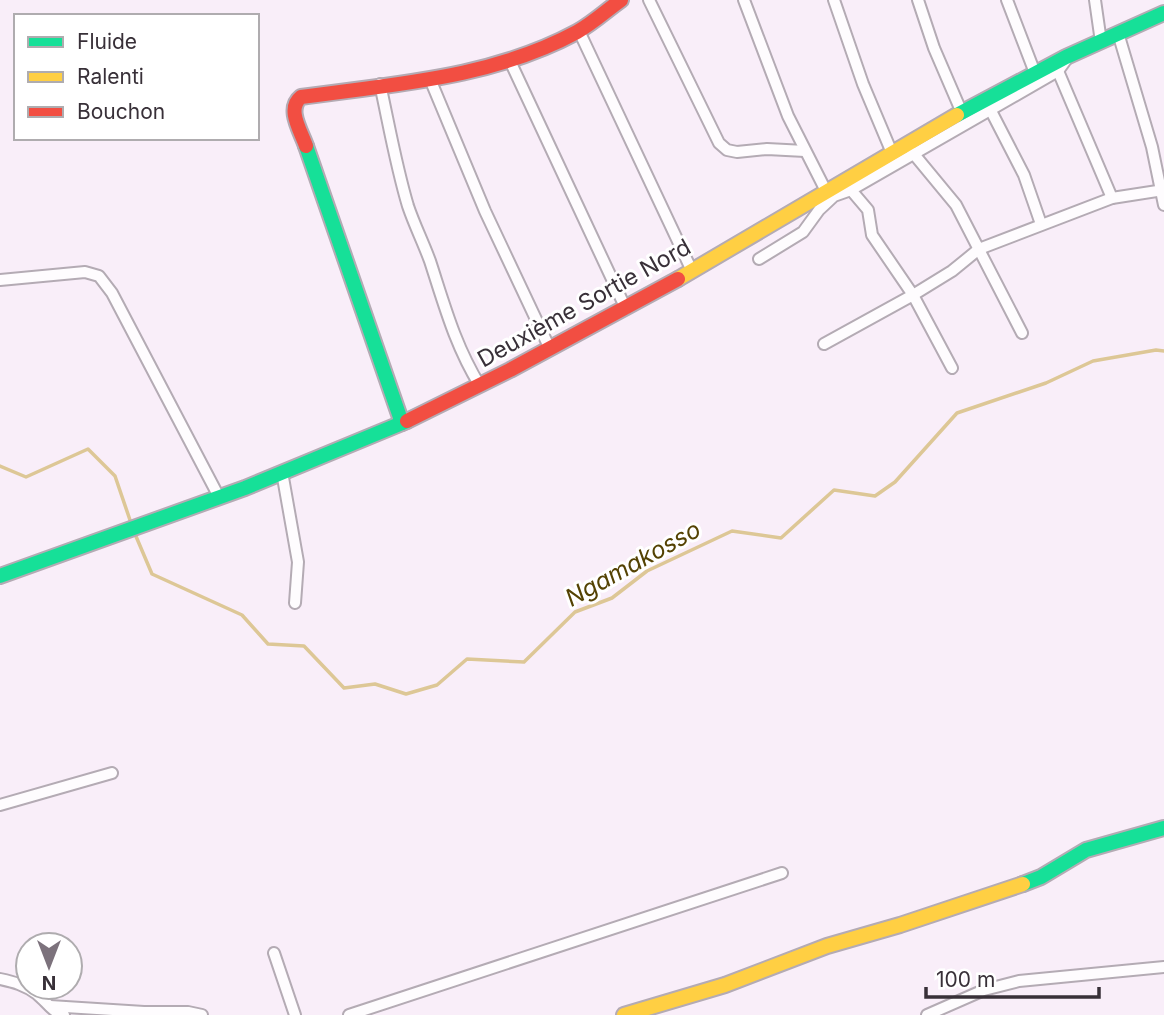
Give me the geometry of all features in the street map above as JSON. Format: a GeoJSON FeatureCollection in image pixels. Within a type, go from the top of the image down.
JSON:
{"type":"FeatureCollection","features":[{"type":"Feature","properties":{"kind":"main road"},"geometry":{"type":"LineString","coordinates":[[402,423],[293,109],[295,102],[301,97],[470,73],[510,61],[579,31],[621,0]]}},
{"type":"Feature","properties":{"kind":"main road","name":"Deuxième Sortie Nord"},"geometry":{"type":"LineString","coordinates":[[0,576],[219,497],[402,423],[480,386],[626,309],[825,191],[1035,73],[1164,13]]}},
{"type":"Feature","properties":{"kind":"main road"},"geometry":{"type":"LineString","coordinates":[[624,1015],[725,985],[827,946],[1017,887],[1041,877],[1086,850],[1164,828]]}},
{"type":"Feature","properties":{"kind":"street"},"geometry":{"type":"LineString","coordinates":[[649,0],[719,143],[727,150],[737,152],[767,149],[805,151]]}},
{"type":"Feature","properties":{"kind":"street"},"geometry":{"type":"LineString","coordinates":[[744,0],[788,116],[825,191]]}},
{"type":"Feature","properties":{"kind":"street"},"geometry":{"type":"LineString","coordinates":[[834,0],[863,84],[892,153]]}},
{"type":"Feature","properties":{"kind":"street"},"geometry":{"type":"LineString","coordinates":[[918,0],[934,48],[962,113]]}},
{"type":"Feature","properties":{"kind":"street"},"geometry":{"type":"LineString","coordinates":[[1007,0],[1035,73]]}},
{"type":"Feature","properties":{"kind":"street"},"geometry":{"type":"LineString","coordinates":[[1094,0],[1101,42]]}},
{"type":"Feature","properties":{"kind":"street"},"geometry":{"type":"LineString","coordinates":[[579,31],[692,271]]}},
{"type":"Feature","properties":{"kind":"street"},"geometry":{"type":"LineString","coordinates":[[1118,33],[1140,106],[1164,205]]}},
{"type":"Feature","properties":{"kind":"street"},"geometry":{"type":"LineString","coordinates":[[758,259],[803,232],[819,210],[834,196],[851,190],[1058,71],[1071,54]]}},
{"type":"Feature","properties":{"kind":"street"},"geometry":{"type":"LineString","coordinates":[[510,61],[626,309]]}},
{"type":"Feature","properties":{"kind":"street"},"geometry":{"type":"LineString","coordinates":[[1058,71],[1112,198]]}},
{"type":"Feature","properties":{"kind":"street"},"geometry":{"type":"LineString","coordinates":[[430,79],[485,211],[550,349]]}},
{"type":"Feature","properties":{"kind":"street"},"geometry":{"type":"LineString","coordinates":[[380,85],[397,166],[410,210],[424,243],[454,337],[480,386]]}},
{"type":"Feature","properties":{"kind":"street"},"geometry":{"type":"LineString","coordinates":[[990,109],[1024,175],[1041,224]]}},
{"type":"Feature","properties":{"kind":"street"},"geometry":{"type":"LineString","coordinates":[[913,153],[956,205],[1022,332]]}},
{"type":"Feature","properties":{"kind":"street"},"geometry":{"type":"LineString","coordinates":[[851,190],[868,210],[872,235],[913,295],[952,368]]}},
{"type":"Feature","properties":{"kind":"street"},"geometry":{"type":"LineString","coordinates":[[824,344],[913,295],[952,271],[979,249],[1112,198],[1162,190]]}},
{"type":"Feature","properties":{"kind":"street"},"geometry":{"type":"LineString","coordinates":[[0,280],[85,272],[99,276],[118,305],[219,497]]}},
{"type":"Feature","properties":{"kind":"street"},"geometry":{"type":"LineString","coordinates":[[282,472],[298,562],[295,603]]}},
{"type":"Feature","properties":{"kind":"street"},"geometry":{"type":"LineString","coordinates":[[0,805],[112,773]]}},
{"type":"Feature","properties":{"kind":"street"},"geometry":{"type":"LineString","coordinates":[[349,1015],[782,873]]}},
{"type":"Feature","properties":{"kind":"street"},"geometry":{"type":"LineString","coordinates":[[274,953],[295,1015]]}},
{"type":"Feature","properties":{"kind":"street"},"geometry":{"type":"LineString","coordinates":[[927,1015],[984,990],[1019,981],[1164,967]]}},
{"type":"Feature","properties":{"kind":"street"},"geometry":{"type":"LineString","coordinates":[[56,1012],[188,1012],[202,1015]]}},
{"type":"Feature","properties":{"kind":"waterway","name":"Ngamakosso"},"geometry":{"type":"LineString","coordinates":[[135,534],[152,574],[242,615],[268,644],[304,646],[344,688],[375,684],[406,694],[437,685],[467,659],[524,662],[575,612],[612,598],[647,571],[732,531],[781,538],[834,490],[875,496],[895,482],[957,413],[1046,383],[1093,361],[1156,350],[1164,351]]}},
{"type":"Feature","properties":{"kind":"waterway","name":"Ngamakosso"},"geometry":{"type":"LineString","coordinates":[[0,466],[26,477],[88,449],[115,476],[131,523]]}},
{"type":"Feature","properties":{"kind":"traffic: fast"},"geometry":{"type":"LineString","coordinates":[[957,115],[1066,57],[1164,13]]}},
{"type":"Feature","properties":{"kind":"traffic: fast"},"geometry":{"type":"LineString","coordinates":[[306,146],[402,423]]}},
{"type":"Feature","properties":{"kind":"traffic: fast"},"geometry":{"type":"LineString","coordinates":[[0,576],[245,488],[407,421]]}},
{"type":"Feature","properties":{"kind":"traffic: fast"},"geometry":{"type":"LineString","coordinates":[[1023,884],[1041,877],[1086,850],[1164,828]]}},
{"type":"Feature","properties":{"kind":"traffic: slow"},"geometry":{"type":"LineString","coordinates":[[678,279],[957,115]]}},
{"type":"Feature","properties":{"kind":"traffic: slow"},"geometry":{"type":"LineString","coordinates":[[624,1015],[725,985],[827,946],[1023,884]]}},
{"type":"Feature","properties":{"kind":"traffic: jam"},"geometry":{"type":"LineString","coordinates":[[306,146],[295,114],[297,102],[301,97],[442,77],[511,60],[577,32],[621,0]]}},
{"type":"Feature","properties":{"kind":"traffic: jam"},"geometry":{"type":"LineString","coordinates":[[407,421],[510,370],[678,279]]}}]}
